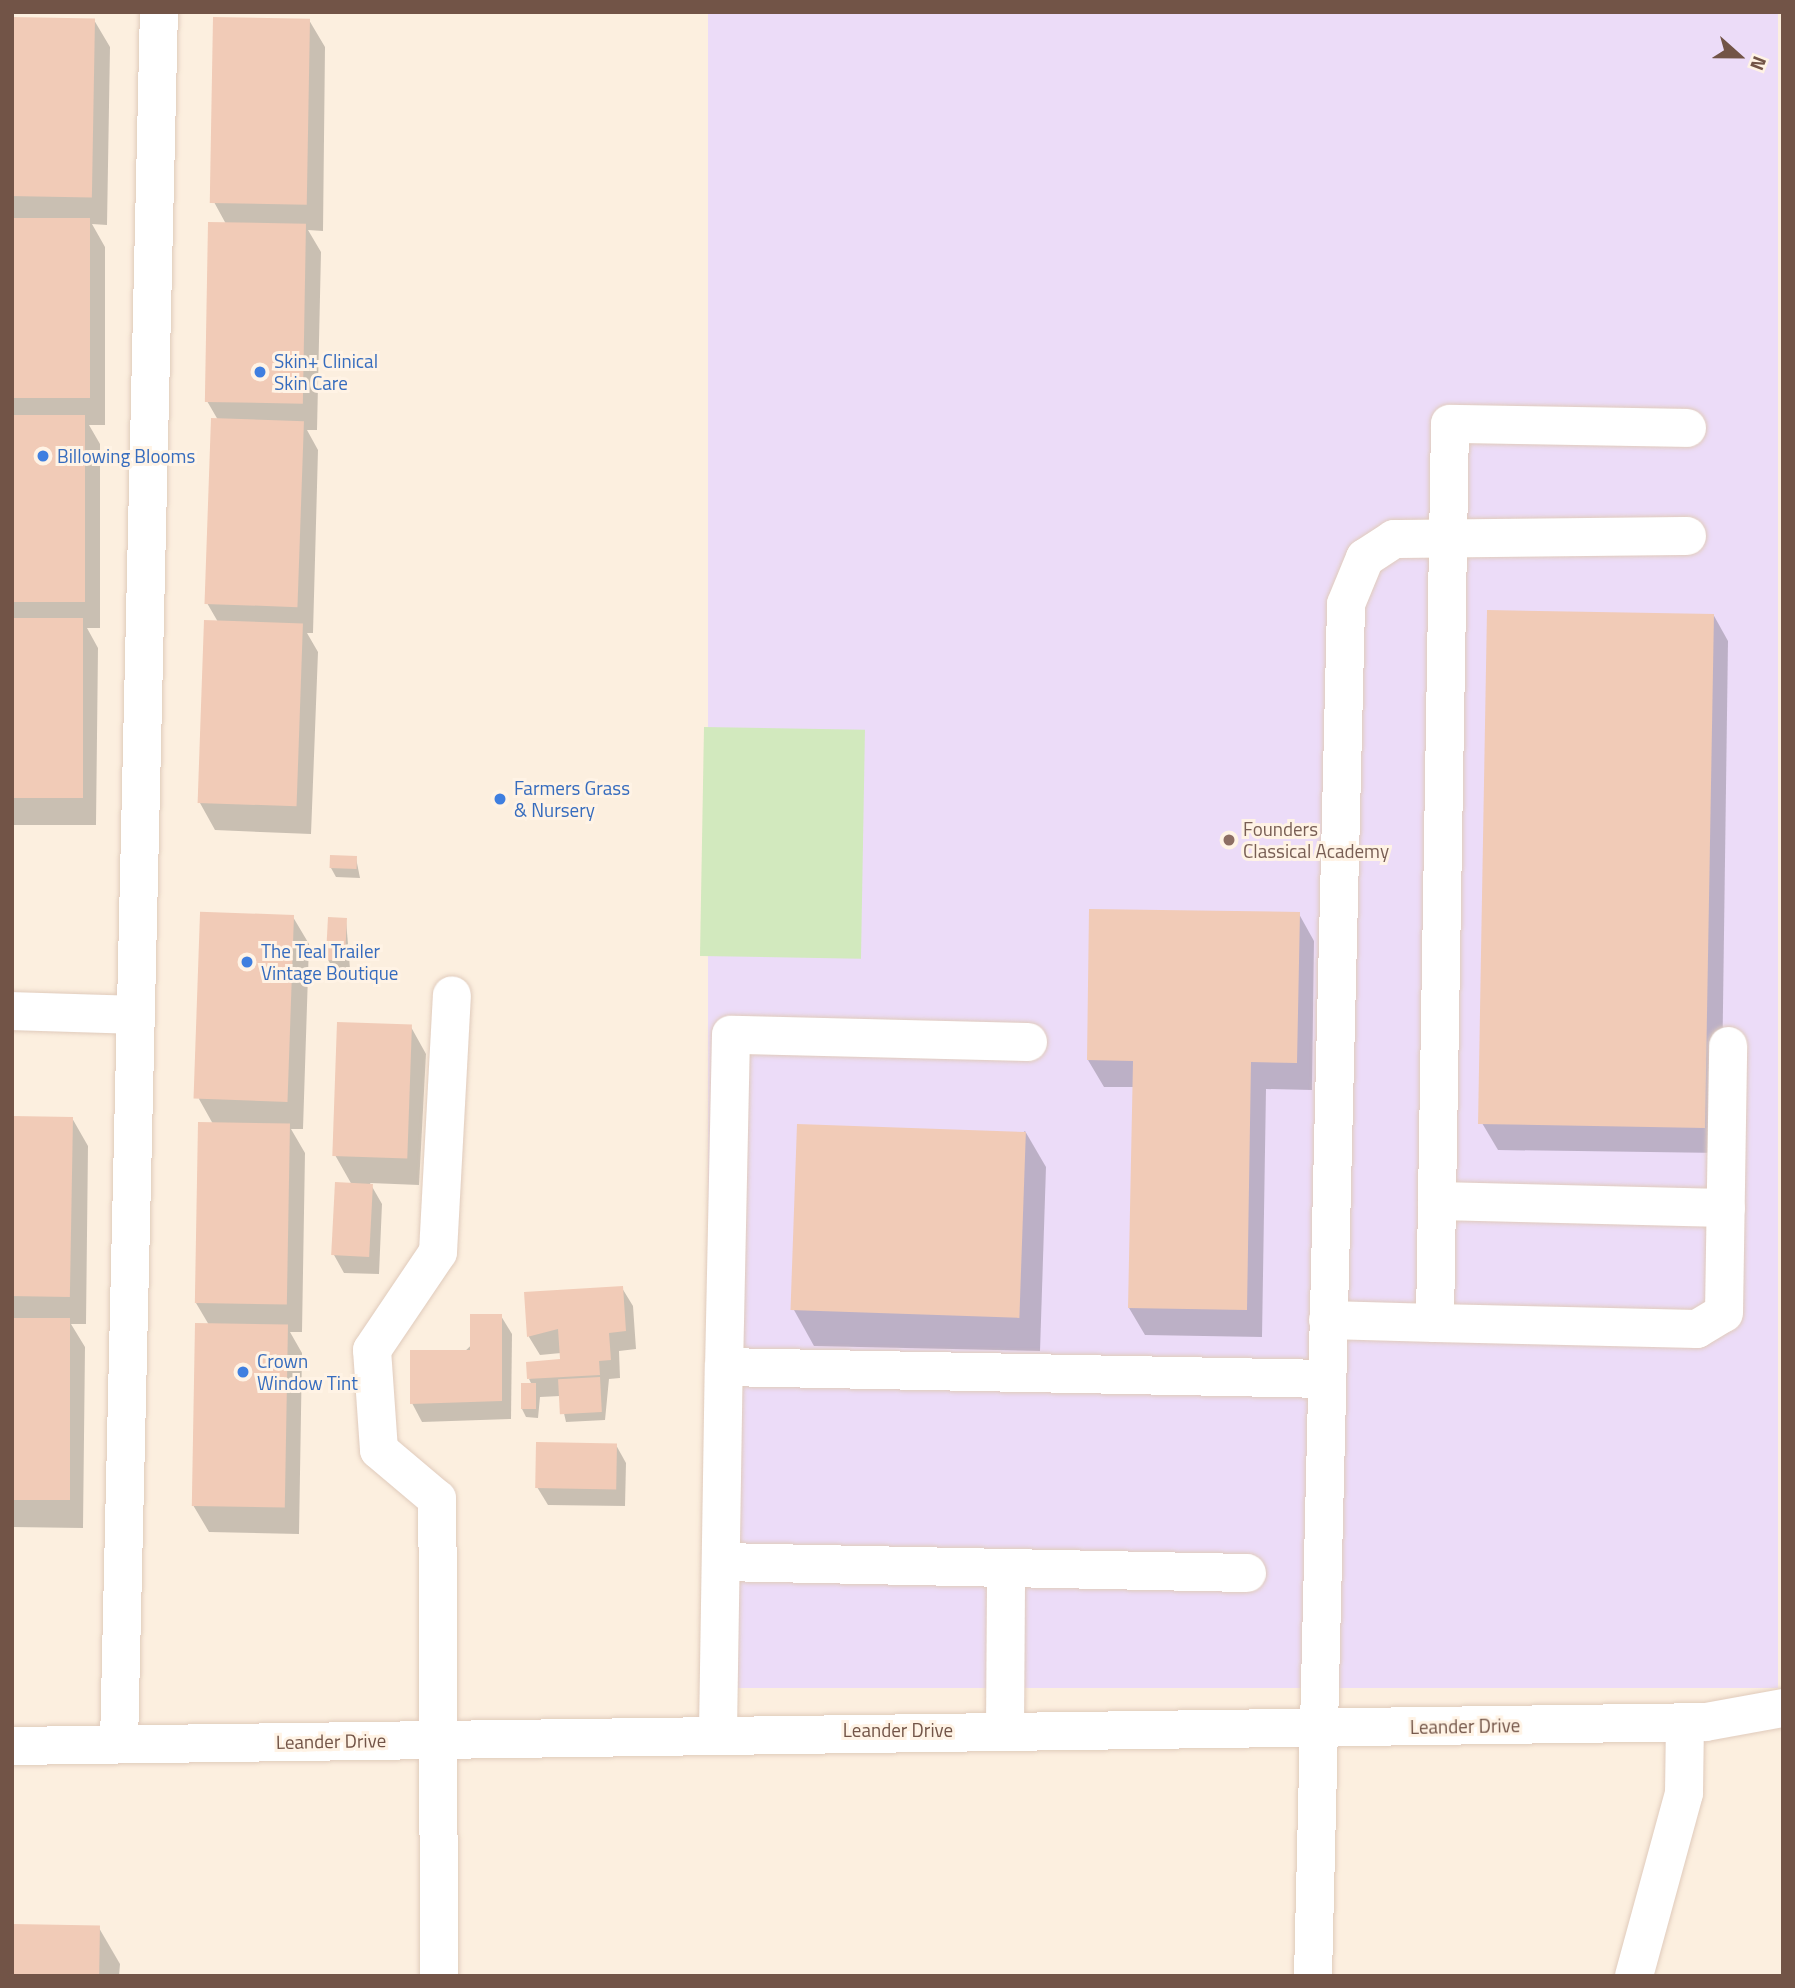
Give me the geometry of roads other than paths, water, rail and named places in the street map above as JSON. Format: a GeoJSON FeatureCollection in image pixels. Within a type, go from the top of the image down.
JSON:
{"type":"FeatureCollection","features":[{"type":"Feature","properties":{"kind":"street"},"geometry":{"type":"LineString","coordinates":[[119,1744],[159,12]]}},
{"type":"Feature","properties":{"kind":"street"},"geometry":{"type":"LineString","coordinates":[[1435,1323],[1450,424],[1687,428]]}},
{"type":"Feature","properties":{"kind":"street"},"geometry":{"type":"LineString","coordinates":[[1313,1976],[1346,604],[1365,558],[1394,539],[1687,536]]}},
{"type":"Feature","properties":{"kind":"street"},"geometry":{"type":"LineString","coordinates":[[439,1976],[442,1738],[437,1499],[379,1450],[372,1350],[438,1252],[452,995]]}},
{"type":"Feature","properties":{"kind":"street"},"geometry":{"type":"LineString","coordinates":[[12,1011],[136,1015]]}},
{"type":"Feature","properties":{"kind":"street"},"geometry":{"type":"LineString","coordinates":[[718,1732],[731,1035],[1028,1042]]}},
{"type":"Feature","properties":{"kind":"street"},"geometry":{"type":"LineString","coordinates":[[1328,1320],[1697,1329],[1724,1313],[1728,1046]]}},
{"type":"Feature","properties":{"kind":"street"},"geometry":{"type":"LineString","coordinates":[[1437,1201],[1726,1208]]}},
{"type":"Feature","properties":{"kind":"street"},"geometry":{"type":"LineString","coordinates":[[724,1367],[1326,1379]]}},
{"type":"Feature","properties":{"kind":"street"},"geometry":{"type":"LineString","coordinates":[[721,1562],[1247,1573]]}},
{"type":"Feature","properties":{"kind":"street"},"geometry":{"type":"LineString","coordinates":[[1005,1729],[1006,1568]]}},
{"type":"Feature","properties":{"kind":"street","name":"Leander Drive"},"geometry":{"type":"LineString","coordinates":[[12,1746],[718,1732],[1685,1723],[1783,1708]]}},
{"type":"Feature","properties":{"kind":"street"},"geometry":{"type":"LineString","coordinates":[[1634,1976],[1684,1793],[1685,1723]]}},
{"type":"Feature","properties":{"kind":"place","name":"Skin+ Clinical Skin Care"},"geometry":{"type":"Point","coordinates":[260,372]}},
{"type":"Feature","properties":{"kind":"place","name":"Billowing Blooms"},"geometry":{"type":"Point","coordinates":[43,456]}},
{"type":"Feature","properties":{"kind":"place","name":"Farmers Grass & Nursery"},"geometry":{"type":"Point","coordinates":[500,799]}},
{"type":"Feature","properties":{"kind":"place","name":"Founders Classical Academy"},"geometry":{"type":"Point","coordinates":[1229,840]}},
{"type":"Feature","properties":{"kind":"place","name":"The Teal Trailer Vintage Boutique"},"geometry":{"type":"Point","coordinates":[247,962]}},
{"type":"Feature","properties":{"kind":"place","name":"Crown Window Tint"},"geometry":{"type":"Point","coordinates":[243,1372]}}]}
